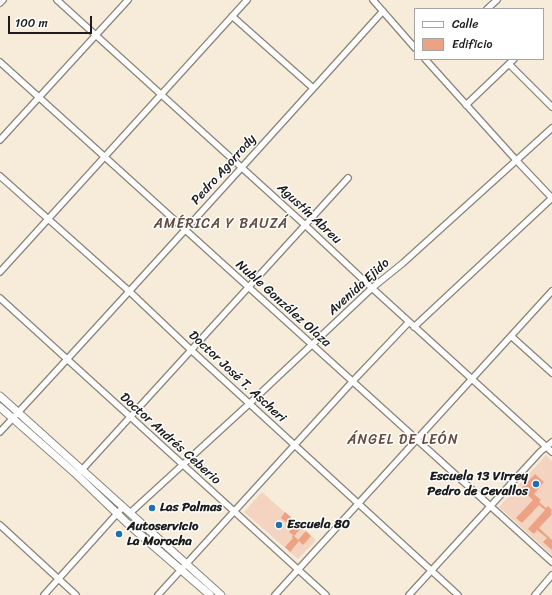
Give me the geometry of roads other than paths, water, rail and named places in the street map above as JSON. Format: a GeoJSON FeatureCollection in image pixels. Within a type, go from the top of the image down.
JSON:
{"type":"FeatureCollection","features":[{"type":"Feature","properties":{"kind":"main road"},"geometry":{"type":"LineString","coordinates":[[0,396],[79,473]]}},
{"type":"Feature","properties":{"kind":"main road"},"geometry":{"type":"LineString","coordinates":[[0,407],[79,473],[210,595]]}},
{"type":"Feature","properties":{"kind":"main road"},"geometry":{"type":"LineString","coordinates":[[120,510],[130,513],[222,595]]}},
{"type":"Feature","properties":{"kind":"street"},"geometry":{"type":"LineString","coordinates":[[0,3],[3,0]]}},
{"type":"Feature","properties":{"kind":"street","name":"Agustín Abreu"},"geometry":{"type":"LineString","coordinates":[[57,0],[160,95],[306,225],[414,327],[552,452]]}},
{"type":"Feature","properties":{"kind":"street"},"geometry":{"type":"LineString","coordinates":[[0,140],[128,0]]}},
{"type":"Feature","properties":{"kind":"street"},"geometry":{"type":"LineString","coordinates":[[0,272],[247,0]]}},
{"type":"Feature","properties":{"kind":"street"},"geometry":{"type":"LineString","coordinates":[[373,0],[414,47]]}},
{"type":"Feature","properties":{"kind":"street"},"geometry":{"type":"LineString","coordinates":[[488,8],[497,0]]}},
{"type":"Feature","properties":{"kind":"street","name":"Pedro Agorrody"},"geometry":{"type":"LineString","coordinates":[[0,432],[186,230],[241,166],[383,11]]}},
{"type":"Feature","properties":{"kind":"street"},"geometry":{"type":"LineString","coordinates":[[232,16],[313,88]]}},
{"type":"Feature","properties":{"kind":"street"},"geometry":{"type":"LineString","coordinates":[[466,104],[513,60]]}},
{"type":"Feature","properties":{"kind":"street"},"geometry":{"type":"LineString","coordinates":[[414,327],[552,198],[427,61]]}},
{"type":"Feature","properties":{"kind":"street","name":"Nuble González Olaza"},"geometry":{"type":"LineString","coordinates":[[0,62],[552,562]]}},
{"type":"Feature","properties":{"kind":"street"},"geometry":{"type":"LineString","coordinates":[[508,64],[552,107]]}},
{"type":"Feature","properties":{"kind":"street","name":"Avenida Ejido"},"geometry":{"type":"LineString","coordinates":[[130,513],[249,404],[372,288],[403,263],[552,128]]}},
{"type":"Feature","properties":{"kind":"street","name":"Doctor José T. Ascheri"},"geometry":{"type":"LineString","coordinates":[[0,176],[129,291],[249,404],[458,595]]}},
{"type":"Feature","properties":{"kind":"street"},"geometry":{"type":"LineString","coordinates":[[79,473],[348,178]]}},
{"type":"Feature","properties":{"kind":"street"},"geometry":{"type":"LineString","coordinates":[[275,595],[551,294]]}},
{"type":"Feature","properties":{"kind":"street","name":"Doctor Andrés Ceberio"},"geometry":{"type":"LineString","coordinates":[[0,298],[326,595]]}},
{"type":"Feature","properties":{"kind":"street"},"geometry":{"type":"LineString","coordinates":[[158,595],[294,445],[409,322]]}},
{"type":"Feature","properties":{"kind":"street"},"geometry":{"type":"LineString","coordinates":[[511,336],[552,373]]}},
{"type":"Feature","properties":{"kind":"street"},"geometry":{"type":"LineString","coordinates":[[409,595],[545,446],[552,442]]}},
{"type":"Feature","properties":{"kind":"street"},"geometry":{"type":"LineString","coordinates":[[44,595],[120,510]]}},
{"type":"Feature","properties":{"kind":"street"},"geometry":{"type":"LineString","coordinates":[[0,526],[76,595]]}},
{"type":"Feature","properties":{"kind":"street"},"geometry":{"type":"LineString","coordinates":[[535,595],[552,575]]}},
{"type":"Feature","properties":{"kind":"place","name":"Escuela 13 Virrey Pedro de Cevallos"},"geometry":{"type":"Point","coordinates":[536,484]}},
{"type":"Feature","properties":{"kind":"place","name":"Las Palmas"},"geometry":{"type":"Point","coordinates":[152,508]}},
{"type":"Feature","properties":{"kind":"place","name":"Escuela 80"},"geometry":{"type":"Point","coordinates":[279,525]}},
{"type":"Feature","properties":{"kind":"place","name":"Autoservicio La Morocha"},"geometry":{"type":"Point","coordinates":[119,534]}},
{"type":"Feature","properties":{"kind":"district","name":"AMÉRICA Y BAUZÁ"},"geometry":{"type":"Point","coordinates":[221,224]}},
{"type":"Feature","properties":{"kind":"district","name":"ÁNGEL DE LEÓN"},"geometry":{"type":"Point","coordinates":[403,440]}}]}
